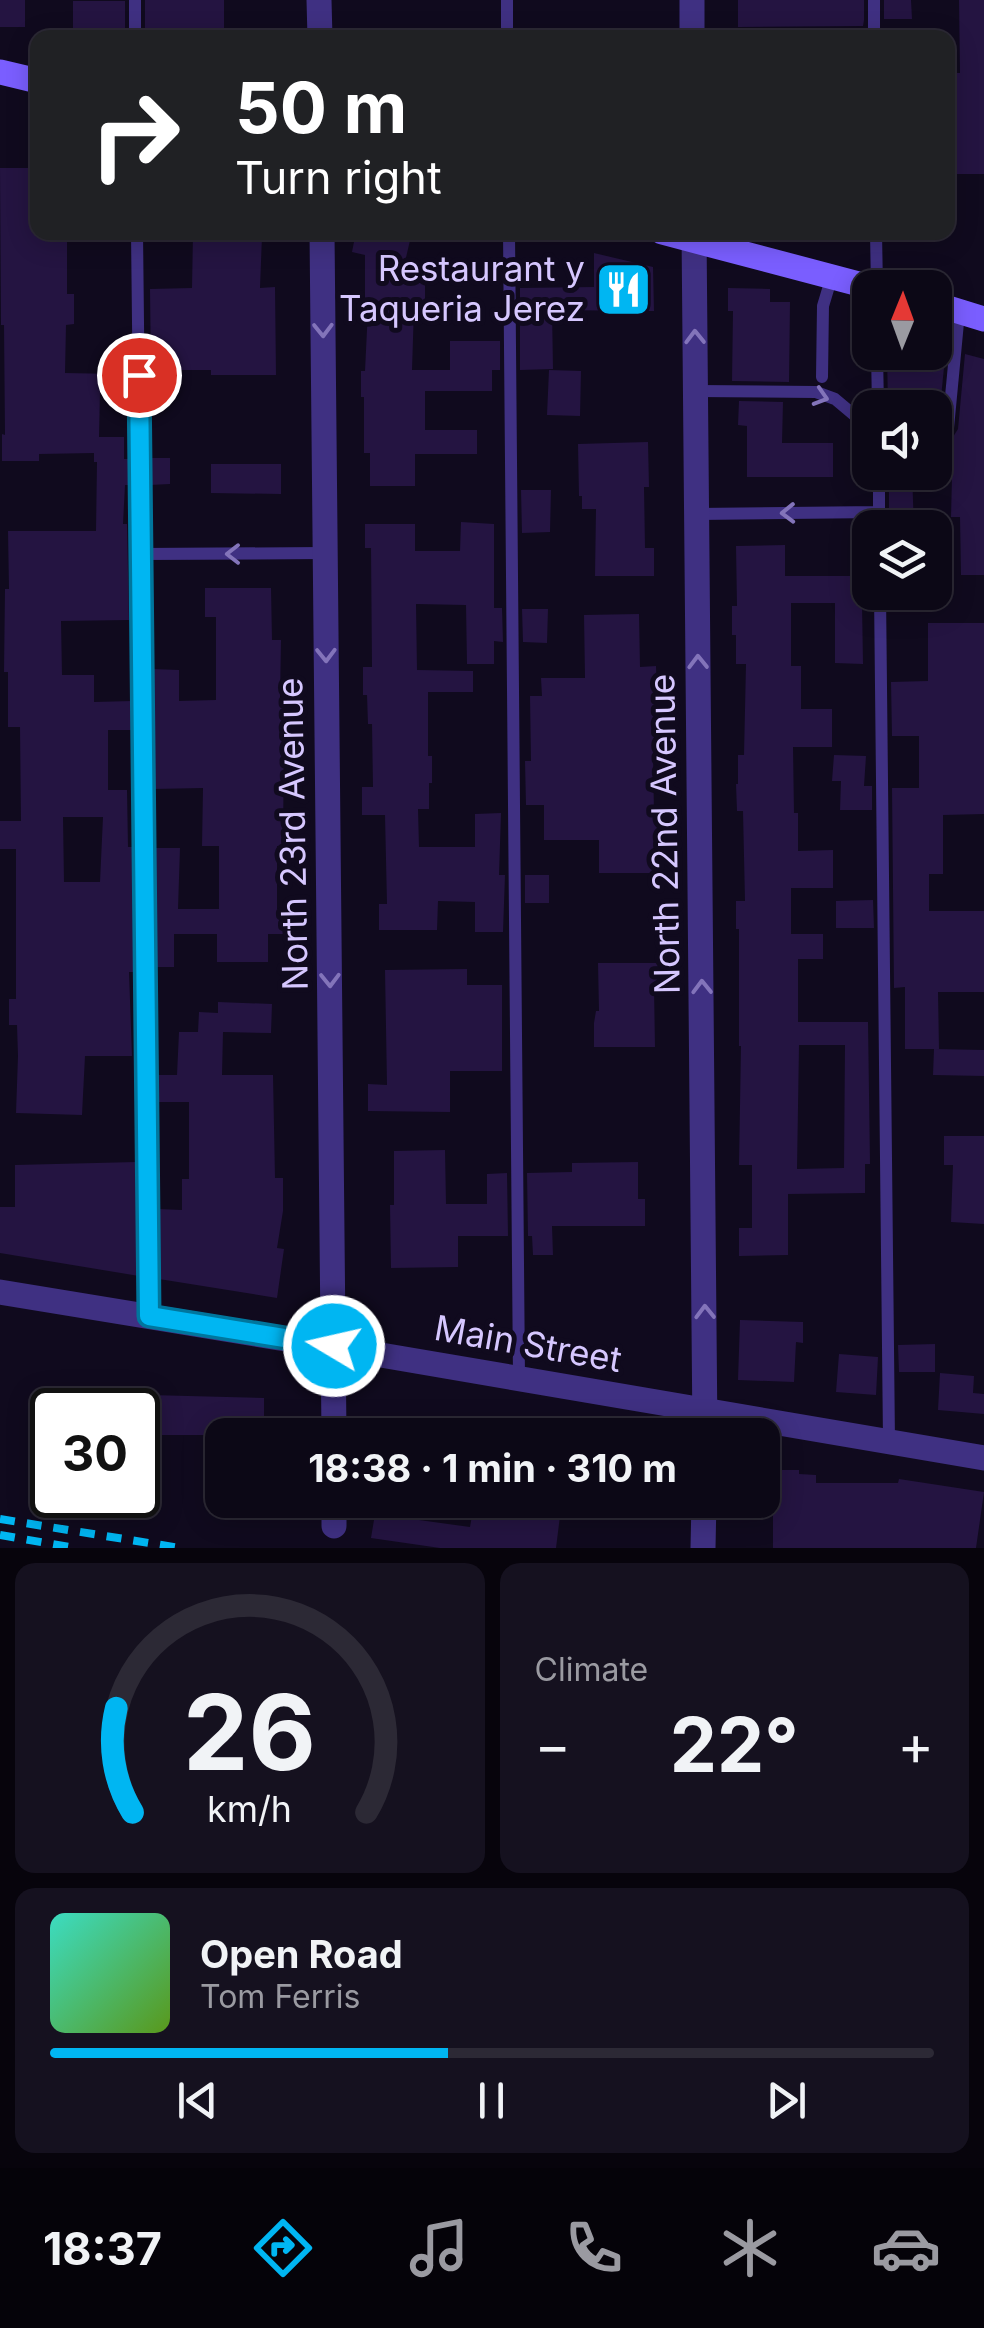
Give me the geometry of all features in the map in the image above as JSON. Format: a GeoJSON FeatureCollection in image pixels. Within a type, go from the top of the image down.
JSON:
{"type":"FeatureCollection","features":[{"type":"Feature","properties":{"kind":"main road"},"geometry":{"type":"LineString","coordinates":[[0,72],[30,79]]}},
{"type":"Feature","properties":{"kind":"main road"},"geometry":{"type":"LineString","coordinates":[[705,240],[852,282]]}},
{"type":"Feature","properties":{"kind":"street"},"geometry":{"type":"LineString","coordinates":[[320,0],[320,30]]}},
{"type":"Feature","properties":{"kind":"street"},"geometry":{"type":"LineString","coordinates":[[692,0],[692,30]]}},
{"type":"Feature","properties":{"kind":"street","name":"North 23rd Avenue"},"geometry":{"type":"LineString","coordinates":[[322,240],[334,1418]]}},
{"type":"Feature","properties":{"kind":"street","name":"North 22nd Avenue"},"geometry":{"type":"LineString","coordinates":[[694,240],[706,1418]]}},
{"type":"Feature","properties":{"kind":"street","name":"Main Street"},"geometry":{"type":"LineString","coordinates":[[0,1292],[519,1378],[689,1418]]}},
{"type":"Feature","properties":{"kind":"street","name":"Main Street"},"geometry":{"type":"LineString","coordinates":[[780,1430],[890,1441],[984,1458]]}},
{"type":"Feature","properties":{"kind":"street"},"geometry":{"type":"LineString","coordinates":[[703,1548],[704,1518]]}},
{"type":"Feature","properties":{"kind":"lane"},"geometry":{"type":"LineString","coordinates":[[135,0],[136,30]]}},
{"type":"Feature","properties":{"kind":"lane"},"geometry":{"type":"LineString","coordinates":[[507,0],[507,30]]}},
{"type":"Feature","properties":{"kind":"lane"},"geometry":{"type":"LineString","coordinates":[[874,0],[874,30]]}},
{"type":"Feature","properties":{"kind":"lane"},"geometry":{"type":"LineString","coordinates":[[138,240],[149,1316]]}},
{"type":"Feature","properties":{"kind":"lane"},"geometry":{"type":"LineString","coordinates":[[509,240],[519,1378]]}},
{"type":"Feature","properties":{"kind":"lane"},"geometry":{"type":"LineString","coordinates":[[875,270],[876,240]]}},
{"type":"Feature","properties":{"kind":"lane"},"geometry":{"type":"LineString","coordinates":[[822,377],[823,306],[832,276]]}},
{"type":"Feature","properties":{"kind":"lane"},"geometry":{"type":"LineString","coordinates":[[952,390],[959,312]]}},
{"type":"Feature","properties":{"kind":"lane"},"geometry":{"type":"LineString","coordinates":[[696,392],[816,392],[834,399],[852,414]]}},
{"type":"Feature","properties":{"kind":"lane"},"geometry":{"type":"LineString","coordinates":[[697,514],[852,512]]}},
{"type":"Feature","properties":{"kind":"lane"},"geometry":{"type":"LineString","coordinates":[[141,554],[325,554]]}},
{"type":"Feature","properties":{"kind":"lane"},"geometry":{"type":"LineString","coordinates":[[880,610],[890,1441]]}},
{"type":"Feature","properties":{"kind":"building"},"geometry":{"type":"Polygon","coordinates":[[[0,0],[25,0],[25,27],[0,27],[0,0]]]}},
{"type":"Feature","properties":{"kind":"building"},"geometry":{"type":"Polygon","coordinates":[[[145,0],[224,0],[224,30],[145,30],[145,0]]]}},
{"type":"Feature","properties":{"kind":"building"},"geometry":{"type":"Polygon","coordinates":[[[738,0],[864,0],[863,26],[738,27],[738,0]]]}},
{"type":"Feature","properties":{"kind":"building"},"geometry":{"type":"Polygon","coordinates":[[[884,0],[911,0],[912,19],[884,19],[884,0]]]}},
{"type":"Feature","properties":{"kind":"building"},"geometry":{"type":"Polygon","coordinates":[[[959,0],[984,0],[984,174],[955,174],[955,73],[960,73],[959,0]]]}},
{"type":"Feature","properties":{"kind":"building"},"geometry":{"type":"Polygon","coordinates":[[[73,1],[125,1],[125,30],[73,30],[73,1]]]}},
{"type":"Feature","properties":{"kind":"building"},"geometry":{"type":"Polygon","coordinates":[[[0,168],[30,168],[30,240],[67,240],[67,294],[74,294],[74,324],[66,325],[65,373],[116,374],[116,392],[100,392],[99,437],[124,437],[124,459],[130,459],[123,524],[127,524],[129,620],[61,621],[62,675],[94,675],[94,702],[132,701],[132,730],[108,730],[108,790],[127,790],[128,847],[134,847],[135,967],[134,972],[129,972],[132,1056],[85,1056],[82,1115],[16,1113],[17,1025],[9,1025],[9,999],[16,999],[16,849],[0,849],[0,821],[21,821],[20,727],[8,727],[5,589],[9,589],[8,531],[96,531],[97,462],[94,453],[39,454],[39,461],[2,461],[0,168]],[[63,817],[64,882],[100,882],[103,817],[63,817]]]}},
{"type":"Feature","properties":{"kind":"building"},"geometry":{"type":"Polygon","coordinates":[[[193,240],[262,240],[260,288],[275,287],[276,375],[151,370],[150,289],[192,288],[193,240]]]}},
{"type":"Feature","properties":{"kind":"building"},"geometry":{"type":"Polygon","coordinates":[[[354,240],[410,240],[400,283],[425,283],[425,308],[414,308],[412,370],[450,370],[450,341],[500,341],[500,370],[492,370],[492,391],[425,391],[425,430],[477,430],[477,454],[415,454],[415,486],[370,486],[370,453],[364,453],[361,397],[368,309],[365,255],[352,252],[354,240]]]}},
{"type":"Feature","properties":{"kind":"building"},"geometry":{"type":"Polygon","coordinates":[[[594,253],[653,267],[654,311],[552,310],[553,369],[520,370],[520,288],[594,287],[594,253]]]}},
{"type":"Feature","properties":{"kind":"building"},"geometry":{"type":"Polygon","coordinates":[[[728,288],[770,289],[770,302],[790,302],[789,382],[732,381],[733,311],[728,311],[728,288]]]}},
{"type":"Feature","properties":{"kind":"building"},"geometry":{"type":"Polygon","coordinates":[[[965,354],[984,359],[984,575],[961,575],[960,517],[952,517],[951,510],[953,437],[958,429],[965,354]]]}},
{"type":"Feature","properties":{"kind":"building"},"geometry":{"type":"Polygon","coordinates":[[[549,370],[581,371],[580,416],[547,415],[549,370]]]}},
{"type":"Feature","properties":{"kind":"building"},"geometry":{"type":"Polygon","coordinates":[[[887,370],[944,370],[942,390],[888,390],[887,370]]]}},
{"type":"Feature","properties":{"kind":"building"},"geometry":{"type":"Polygon","coordinates":[[[739,401],[783,402],[782,443],[833,443],[833,477],[747,477],[747,426],[738,425],[739,401]]]}},
{"type":"Feature","properties":{"kind":"building"},"geometry":{"type":"Polygon","coordinates":[[[648,442],[645,548],[654,548],[654,576],[595,576],[596,509],[582,509],[578,444],[648,442]]]}},
{"type":"Feature","properties":{"kind":"building"},"geometry":{"type":"Polygon","coordinates":[[[150,458],[170,458],[170,484],[150,485],[150,458]]]}},
{"type":"Feature","properties":{"kind":"building"},"geometry":{"type":"Polygon","coordinates":[[[211,464],[281,464],[281,494],[211,493],[211,464]]]}},
{"type":"Feature","properties":{"kind":"building"},"geometry":{"type":"Polygon","coordinates":[[[521,490],[551,490],[550,532],[522,533],[521,490]]]}},
{"type":"Feature","properties":{"kind":"building"},"geometry":{"type":"Polygon","coordinates":[[[889,490],[913,490],[913,510],[889,510],[889,490]]]}},
{"type":"Feature","properties":{"kind":"building"},"geometry":{"type":"Polygon","coordinates":[[[461,522],[494,524],[494,608],[502,608],[503,642],[494,641],[494,664],[467,664],[466,605],[416,604],[417,670],[473,671],[473,692],[428,692],[432,783],[429,809],[418,809],[419,847],[475,847],[475,814],[501,813],[499,875],[505,875],[503,932],[475,932],[475,902],[438,901],[437,930],[379,930],[379,904],[387,904],[385,815],[362,815],[362,787],[373,787],[372,724],[368,724],[367,695],[363,695],[363,667],[372,667],[371,548],[365,548],[365,524],[415,524],[415,551],[460,551],[461,522]]]}},
{"type":"Feature","properties":{"kind":"building"},"geometry":{"type":"Polygon","coordinates":[[[785,545],[785,576],[852,576],[852,610],[862,610],[863,664],[835,663],[835,603],[791,603],[791,666],[801,666],[801,709],[832,709],[832,747],[793,747],[798,851],[833,850],[833,888],[791,888],[791,934],[823,934],[823,959],[798,959],[798,1022],[868,1022],[870,1164],[865,1164],[865,1193],[788,1194],[788,1255],[739,1256],[739,1228],[752,1228],[752,1165],[739,1165],[741,1046],[736,901],[745,901],[743,811],[737,811],[736,784],[738,755],[744,755],[746,664],[736,664],[732,606],[737,606],[736,546],[785,545]],[[799,1045],[797,1169],[844,1168],[845,1045],[799,1045]]]}},
{"type":"Feature","properties":{"kind":"building"},"geometry":{"type":"Polygon","coordinates":[[[205,588],[271,588],[272,640],[281,640],[280,698],[288,698],[288,726],[284,726],[283,846],[277,846],[277,909],[287,909],[288,934],[268,934],[268,962],[217,962],[217,934],[174,934],[174,967],[155,967],[154,848],[180,848],[178,909],[219,909],[219,846],[202,846],[203,788],[153,789],[152,669],[179,670],[179,701],[216,700],[216,617],[205,617],[205,588]]]}},
{"type":"Feature","properties":{"kind":"building"},"geometry":{"type":"Polygon","coordinates":[[[522,609],[548,609],[547,643],[523,642],[522,609]]]}},
{"type":"Feature","properties":{"kind":"building"},"geometry":{"type":"Polygon","coordinates":[[[639,614],[640,667],[656,666],[657,754],[653,754],[658,873],[599,873],[599,840],[544,840],[544,805],[526,805],[525,761],[531,761],[530,696],[542,696],[541,678],[585,678],[584,615],[639,614]]]}},
{"type":"Feature","properties":{"kind":"building"},"geometry":{"type":"Polygon","coordinates":[[[928,623],[984,623],[984,814],[943,815],[943,874],[929,874],[929,911],[984,911],[984,992],[938,992],[939,1049],[905,1049],[905,987],[894,988],[892,788],[919,788],[919,736],[892,736],[891,682],[928,681],[928,623]]]}},
{"type":"Feature","properties":{"kind":"building"},"geometry":{"type":"Polygon","coordinates":[[[834,755],[866,756],[864,786],[872,786],[872,810],[840,810],[841,781],[832,781],[834,755]]]}},
{"type":"Feature","properties":{"kind":"building"},"geometry":{"type":"Polygon","coordinates":[[[525,875],[549,875],[549,903],[525,903],[525,875]]]}},
{"type":"Feature","properties":{"kind":"building"},"geometry":{"type":"Polygon","coordinates":[[[873,900],[874,928],[836,928],[836,901],[873,900]]]}},
{"type":"Feature","properties":{"kind":"building"},"geometry":{"type":"Polygon","coordinates":[[[598,963],[658,963],[659,987],[654,987],[655,1047],[594,1047],[594,1023],[599,1011],[598,963]]]}},
{"type":"Feature","properties":{"kind":"building"},"geometry":{"type":"Polygon","coordinates":[[[467,969],[467,985],[502,985],[502,1071],[450,1071],[450,1112],[368,1111],[368,1084],[387,1085],[385,970],[467,969]]]}},
{"type":"Feature","properties":{"kind":"building"},"geometry":{"type":"Polygon","coordinates":[[[218,1002],[272,1004],[271,1033],[223,1032],[222,1075],[273,1075],[275,1178],[283,1178],[277,1248],[284,1249],[277,1298],[159,1279],[158,1209],[182,1210],[182,1179],[189,1179],[189,1102],[157,1102],[156,1075],[177,1075],[179,1032],[198,1032],[199,1012],[218,1013],[218,1002]]]}},
{"type":"Feature","properties":{"kind":"building"},"geometry":{"type":"Polygon","coordinates":[[[934,1049],[984,1050],[984,1076],[933,1075],[934,1049]]]}},
{"type":"Feature","properties":{"kind":"building"},"geometry":{"type":"Polygon","coordinates":[[[944,1136],[984,1136],[984,1224],[951,1222],[953,1165],[944,1165],[944,1136]]]}},
{"type":"Feature","properties":{"kind":"building"},"geometry":{"type":"Polygon","coordinates":[[[445,1150],[446,1204],[487,1204],[487,1174],[507,1173],[508,1236],[458,1236],[458,1267],[391,1268],[394,1151],[445,1150]]]}},
{"type":"Feature","properties":{"kind":"building"},"geometry":{"type":"Polygon","coordinates":[[[136,1162],[139,1276],[0,1253],[0,1207],[15,1207],[15,1165],[136,1162]]]}},
{"type":"Feature","properties":{"kind":"building"},"geometry":{"type":"Polygon","coordinates":[[[638,1162],[638,1199],[645,1199],[645,1226],[552,1226],[553,1255],[533,1255],[532,1236],[528,1236],[527,1173],[572,1172],[572,1163],[638,1162]]]}},
{"type":"Feature","properties":{"kind":"building"},"geometry":{"type":"Polygon","coordinates":[[[740,1320],[803,1322],[803,1343],[796,1342],[794,1382],[738,1380],[740,1320]]]}},
{"type":"Feature","properties":{"kind":"building"},"geometry":{"type":"Polygon","coordinates":[[[935,1344],[935,1372],[899,1372],[898,1345],[935,1344]]]}},
{"type":"Feature","properties":{"kind":"building"},"geometry":{"type":"Polygon","coordinates":[[[839,1354],[878,1357],[876,1395],[836,1392],[839,1354]]]}},
{"type":"Feature","properties":{"kind":"building"},"geometry":{"type":"Polygon","coordinates":[[[940,1373],[974,1376],[973,1393],[984,1394],[984,1414],[938,1410],[940,1373]]]}},
{"type":"Feature","properties":{"kind":"building"},"geometry":{"type":"Polygon","coordinates":[[[160,1395],[264,1398],[264,1418],[205,1418],[205,1435],[160,1435],[160,1395]]]}},
{"type":"Feature","properties":{"kind":"building"},"geometry":{"type":"Polygon","coordinates":[[[780,1470],[816,1475],[816,1483],[898,1483],[899,1479],[984,1492],[976,1548],[773,1548],[773,1518],[780,1518],[780,1470]]]}},
{"type":"Feature","properties":{"kind":"building"},"geometry":{"type":"Polygon","coordinates":[[[374,1518],[470,1527],[472,1518],[560,1518],[556,1548],[440,1548],[371,1538],[374,1518]]]}},
{"type":"Feature","properties":{"kind":"railway"},"geometry":{"type":"LineString","coordinates":[[0,1519],[180,1548]]}},
{"type":"Feature","properties":{"kind":"railway"},"geometry":{"type":"LineString","coordinates":[[0,1535],[75,1548]]}},
{"type":"Feature","properties":{"kind":"place","name":"Restaurant y Taqueria Jerez"},"geometry":{"type":"Point","coordinates":[624,289]}},
{"type":"Feature","properties":{"kind":"route"},"geometry":{"type":"LineString","coordinates":[[139,375],[149,1316],[334,1346]]}}]}
